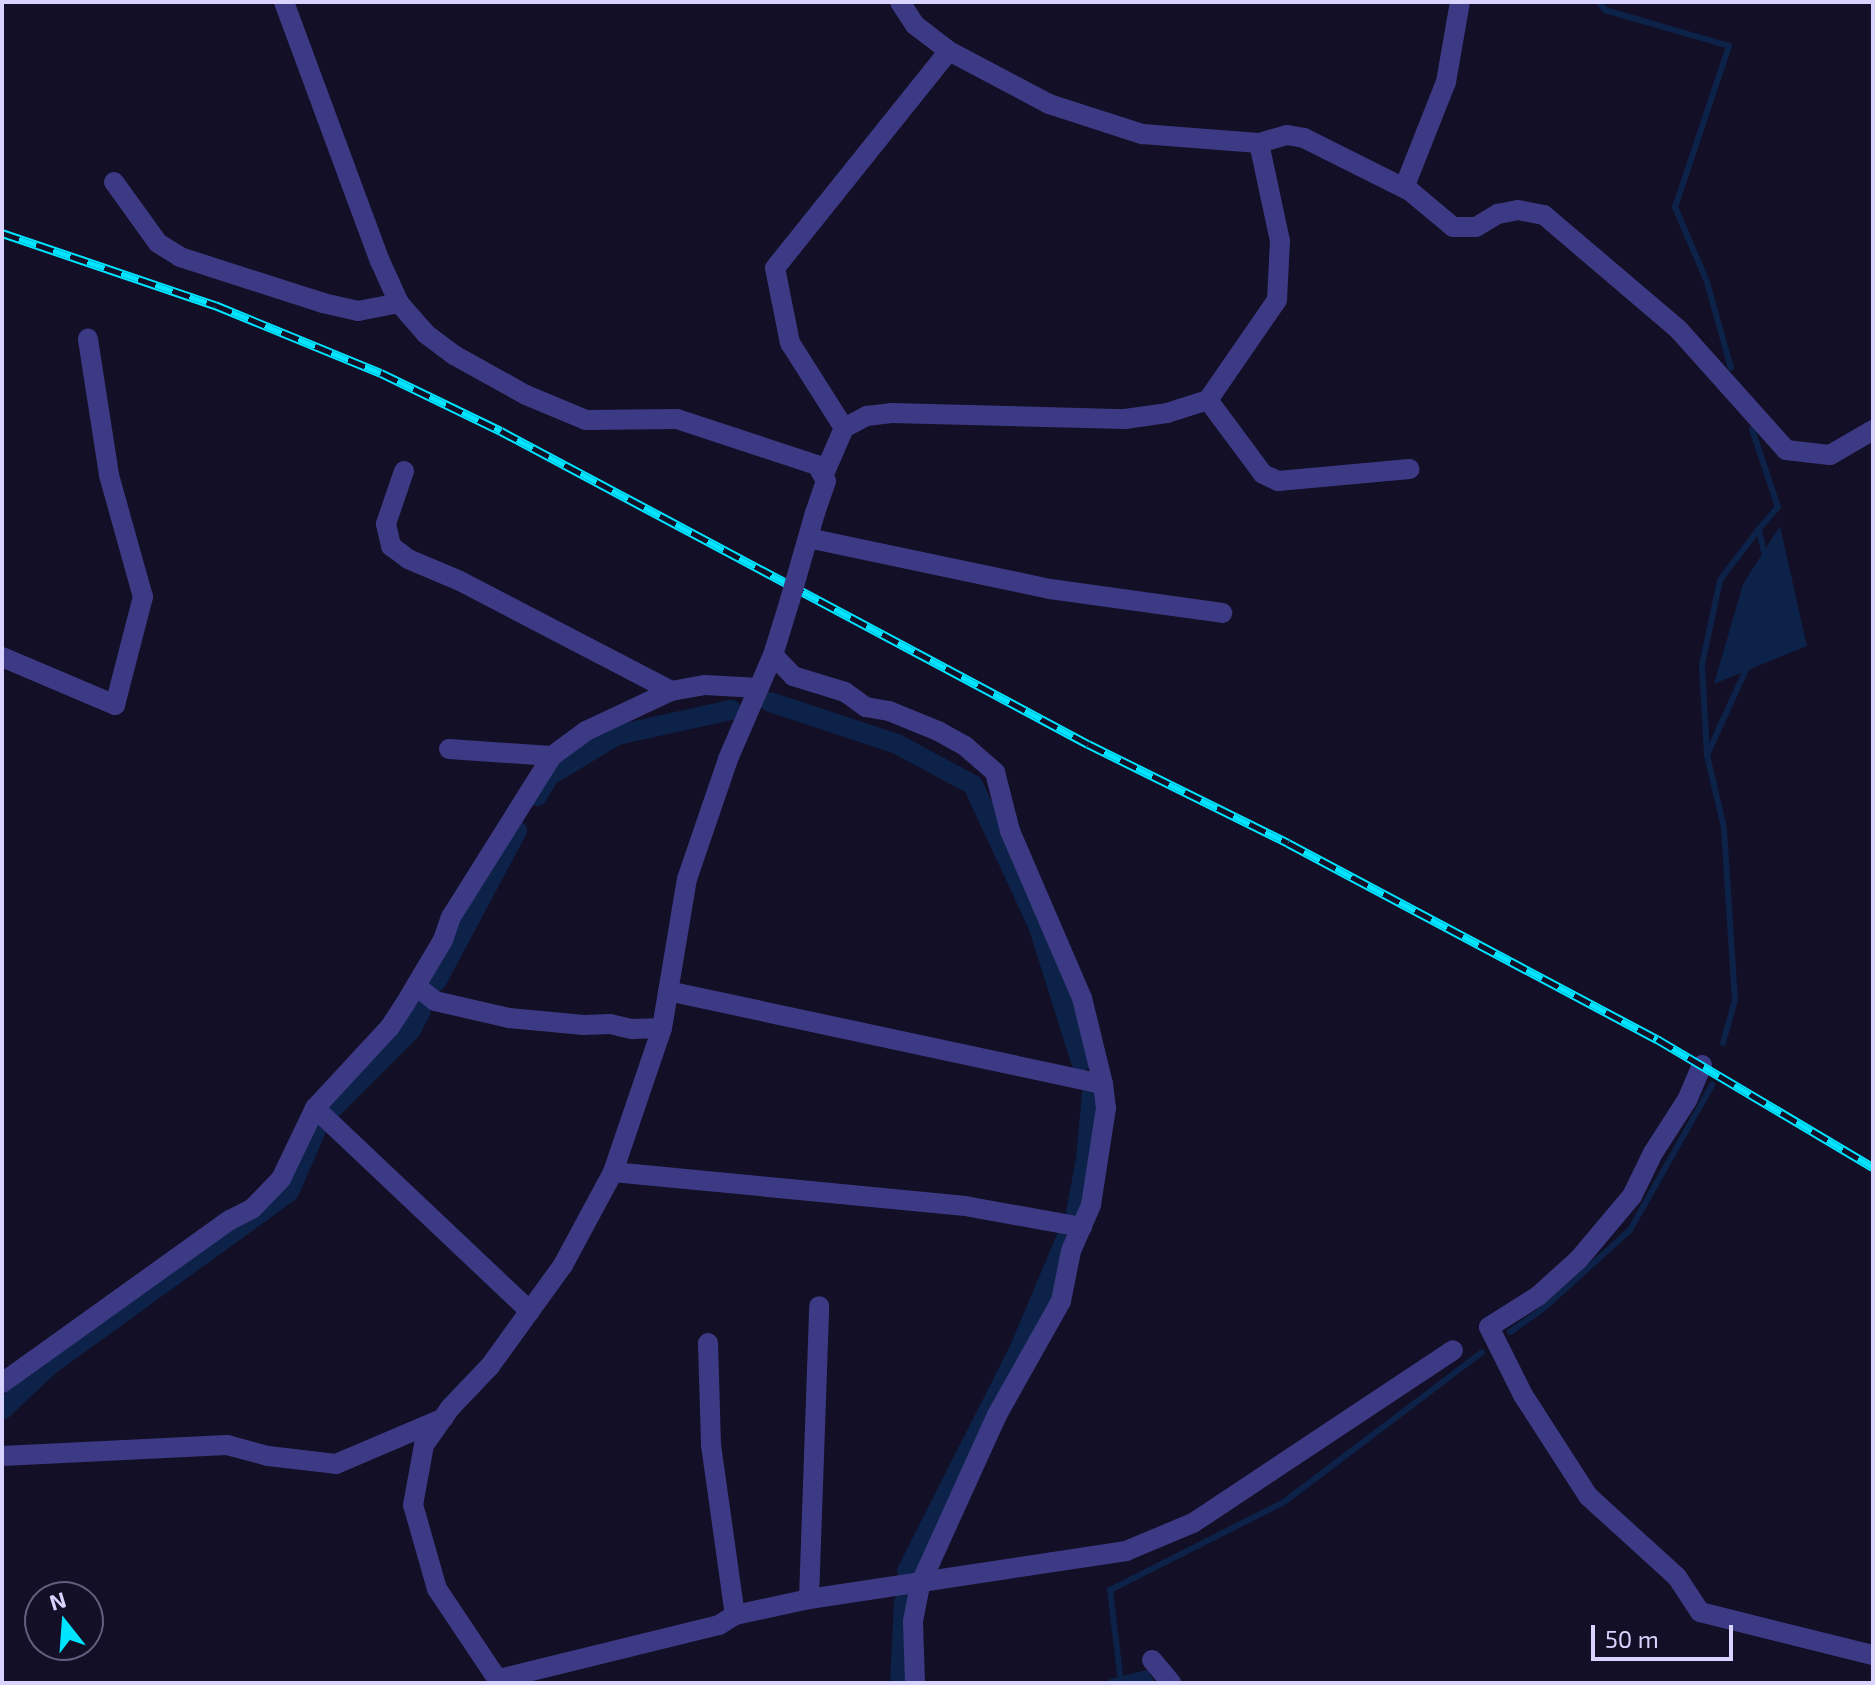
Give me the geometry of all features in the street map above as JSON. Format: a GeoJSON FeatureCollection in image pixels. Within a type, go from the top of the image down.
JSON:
{"type":"FeatureCollection","features":[{"type":"Feature","properties":{"kind":"street"},"geometry":{"type":"LineString","coordinates":[[284,2],[380,261],[399,303],[426,334],[454,355],[526,395],[586,420],[677,419],[817,465],[826,481],[773,655],[728,759],[687,879],[662,1028],[613,1172],[563,1265],[490,1366],[424,1445],[413,1505],[437,1589],[499,1681],[719,1625],[735,1615],[809,1599],[920,1585],[1126,1551],[1193,1523],[1453,1350]]}},
{"type":"Feature","properties":{"kind":"street"},"geometry":{"type":"LineString","coordinates":[[900,2],[915,25],[949,51],[1049,104],[1142,134],[1259,143],[1287,135],[1304,138],[1404,188],[1453,227],[1476,227],[1498,214],[1518,210],[1544,215],[1678,329],[1786,450],[1830,455],[1873,430]]}},
{"type":"Feature","properties":{"kind":"street"},"geometry":{"type":"LineString","coordinates":[[1404,188],[1446,82],[1460,2]]}},
{"type":"Feature","properties":{"kind":"street"},"geometry":{"type":"LineString","coordinates":[[844,428],[790,343],[775,268],[949,51]]}},
{"type":"Feature","properties":{"kind":"street"},"geometry":{"type":"LineString","coordinates":[[824,474],[844,428],[867,416],[891,413],[1125,419],[1167,413],[1208,400],[1277,300],[1280,241],[1259,143]]}},
{"type":"Feature","properties":{"kind":"street"},"geometry":{"type":"LineString","coordinates":[[114,182],[158,243],[180,257],[358,311],[399,303]]}},
{"type":"Feature","properties":{"kind":"street"},"geometry":{"type":"LineString","coordinates":[[2,657],[115,705],[143,597],[109,475],[88,339]]}},
{"type":"Feature","properties":{"kind":"street"},"geometry":{"type":"LineString","coordinates":[[1208,400],[1263,474],[1278,481],[1409,469]]}},
{"type":"Feature","properties":{"kind":"street"},"geometry":{"type":"LineString","coordinates":[[404,471],[386,524],[391,546],[408,559],[460,581],[671,691]]}},
{"type":"Feature","properties":{"kind":"street"},"geometry":{"type":"LineString","coordinates":[[808,538],[1050,589],[1222,613]]}},
{"type":"Feature","properties":{"kind":"street"},"geometry":{"type":"LineString","coordinates":[[773,655],[793,676],[845,692],[866,707],[889,711],[938,731],[965,746],[995,772],[1010,831],[1082,998],[1103,1084],[1106,1108],[1091,1205],[1071,1251],[1061,1301],[997,1415],[920,1585],[913,1622],[915,1683]]}},
{"type":"Feature","properties":{"kind":"street"},"geometry":{"type":"LineString","coordinates":[[2,1383],[230,1220],[252,1209],[281,1179],[315,1108],[390,1027],[443,940],[451,917],[552,756],[586,731],[671,691],[705,685],[759,688]]}},
{"type":"Feature","properties":{"kind":"street"},"geometry":{"type":"LineString","coordinates":[[449,749],[552,756]]}},
{"type":"Feature","properties":{"kind":"street"},"geometry":{"type":"LineString","coordinates":[[416,986],[435,1001],[509,1018],[584,1025],[610,1024],[632,1029],[662,1028]]}},
{"type":"Feature","properties":{"kind":"street"},"geometry":{"type":"LineString","coordinates":[[668,991],[1103,1084]]}},
{"type":"Feature","properties":{"kind":"street"},"geometry":{"type":"LineString","coordinates":[[1702,1065],[1687,1100],[1653,1153],[1632,1196],[1579,1259],[1538,1296],[1489,1327],[1523,1395],[1588,1496],[1677,1577],[1700,1612],[1873,1655]]}},
{"type":"Feature","properties":{"kind":"street"},"geometry":{"type":"LineString","coordinates":[[315,1108],[530,1311]]}},
{"type":"Feature","properties":{"kind":"street"},"geometry":{"type":"LineString","coordinates":[[613,1172],[965,1206],[1082,1227]]}},
{"type":"Feature","properties":{"kind":"street"},"geometry":{"type":"LineString","coordinates":[[809,1599],[819,1306]]}},
{"type":"Feature","properties":{"kind":"street"},"geometry":{"type":"LineString","coordinates":[[708,1343],[711,1445],[735,1615]]}},
{"type":"Feature","properties":{"kind":"street"},"geometry":{"type":"LineString","coordinates":[[2,1456],[227,1445],[268,1456],[336,1464],[444,1418]]}},
{"type":"Feature","properties":{"kind":"street"},"geometry":{"type":"LineString","coordinates":[[1152,1660],[1171,1683]]}},
{"type":"Feature","properties":{"kind":"water"},"geometry":{"type":"Polygon","coordinates":[[[1780,526],[1807,646],[1714,684],[1743,584],[1780,526]]]}},
{"type":"Feature","properties":{"kind":"water"},"geometry":{"type":"Polygon","coordinates":[[[1147,1670],[1156,1683],[1105,1683],[1110,1679],[1147,1670]]]}},
{"type":"Feature","properties":{"kind":"waterway"},"geometry":{"type":"LineString","coordinates":[[1599,2],[1605,10],[1729,46],[1675,207],[1707,282],[1731,368]]}},
{"type":"Feature","properties":{"kind":"waterway"},"geometry":{"type":"LineString","coordinates":[[1752,429],[1778,507],[1759,529],[1765,557]]}},
{"type":"Feature","properties":{"kind":"waterway"},"geometry":{"type":"LineString","coordinates":[[1707,754],[1702,665],[1720,580],[1759,529]]}},
{"type":"Feature","properties":{"kind":"waterway"},"geometry":{"type":"LineString","coordinates":[[1723,1043],[1735,1000],[1724,828],[1707,755],[1748,665]]}},
{"type":"Feature","properties":{"kind":"waterway"},"geometry":{"type":"LineString","coordinates":[[770,702],[897,744],[973,785],[1038,925],[1081,1061]]}},
{"type":"Feature","properties":{"kind":"waterway"},"geometry":{"type":"LineString","coordinates":[[537,796],[549,776],[617,735],[731,710]]}},
{"type":"Feature","properties":{"kind":"waterway"},"geometry":{"type":"LineString","coordinates":[[436,982],[517,830]]}},
{"type":"Feature","properties":{"kind":"waterway"},"geometry":{"type":"LineString","coordinates":[[333,1108],[411,1030],[421,1010]]}},
{"type":"Feature","properties":{"kind":"waterway"},"geometry":{"type":"LineString","coordinates":[[1510,1332],[1544,1308],[1630,1230],[1712,1085]]}},
{"type":"Feature","properties":{"kind":"waterway"},"geometry":{"type":"LineString","coordinates":[[1076,1212],[1086,1159],[1092,1093]]}},
{"type":"Feature","properties":{"kind":"waterway"},"geometry":{"type":"LineString","coordinates":[[2,1410],[50,1365],[289,1192],[316,1130]]}},
{"type":"Feature","properties":{"kind":"waterway"},"geometry":{"type":"LineString","coordinates":[[907,1571],[1020,1348],[1067,1236]]}},
{"type":"Feature","properties":{"kind":"waterway"},"geometry":{"type":"LineString","coordinates":[[1121,1683],[1110,1590],[1284,1502],[1482,1352]]}},
{"type":"Feature","properties":{"kind":"waterway"},"geometry":{"type":"LineString","coordinates":[[900,1683],[904,1602]]}},
{"type":"Feature","properties":{"kind":"railway"},"geometry":{"type":"LineString","coordinates":[[2,233],[215,305],[381,373],[501,431],[1088,744],[1288,843],[1657,1039],[1873,1167]]}}]}
